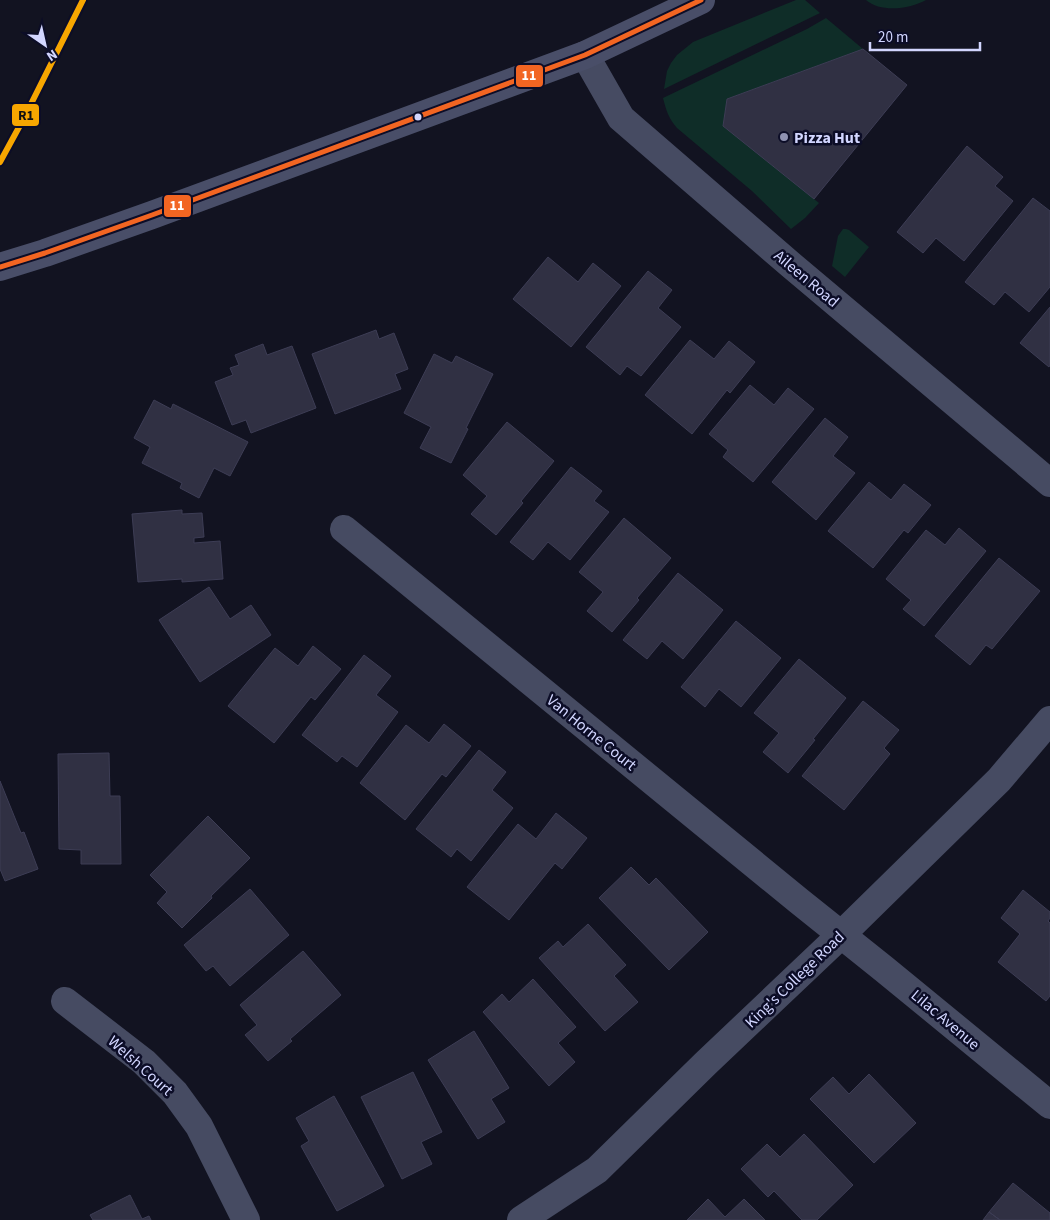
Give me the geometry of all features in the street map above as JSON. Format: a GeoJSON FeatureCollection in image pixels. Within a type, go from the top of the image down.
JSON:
{"type":"FeatureCollection","features":[{"type":"Feature","properties":{"kind":"main road"},"geometry":{"type":"LineString","coordinates":[[0,267],[161,212],[584,56],[701,0]]}},
{"type":"Feature","properties":{"kind":"street","name":"Aileen Road"},"geometry":{"type":"LineString","coordinates":[[584,56],[621,118],[791,265],[1050,483]]}},
{"type":"Feature","properties":{"kind":"street","name":"Van Horne Court"},"geometry":{"type":"LineString","coordinates":[[344,529],[841,935]]}},
{"type":"Feature","properties":{"kind":"street","name":"King's College Road"},"geometry":{"type":"LineString","coordinates":[[521,1220],[597,1170],[999,780],[1050,720]]}},
{"type":"Feature","properties":{"kind":"street","name":"Lilac Avenue"},"geometry":{"type":"LineString","coordinates":[[841,935],[884,968],[1050,1105]]}},
{"type":"Feature","properties":{"kind":"street","name":"Welsh Court"},"geometry":{"type":"LineString","coordinates":[[65,1001],[144,1062],[175,1093],[199,1126],[246,1220]]}},
{"type":"Feature","properties":{"kind":"green space"},"geometry":{"type":"Polygon","coordinates":[[[796,0],[805,0],[820,13],[664,89],[667,71],[671,63],[677,55],[693,42],[796,0]]]}},
{"type":"Feature","properties":{"kind":"green space"},"geometry":{"type":"Polygon","coordinates":[[[866,0],[926,0],[912,6],[887,8],[879,7],[866,0]]]}},
{"type":"Feature","properties":{"kind":"green space"},"geometry":{"type":"Polygon","coordinates":[[[826,18],[863,49],[727,99],[723,126],[819,203],[791,229],[752,191],[677,128],[668,114],[663,98],[807,29],[826,18]]]}},
{"type":"Feature","properties":{"kind":"green space"},"geometry":{"type":"Polygon","coordinates":[[[843,229],[849,230],[869,247],[845,277],[832,266],[838,236],[843,229]]]}},
{"type":"Feature","properties":{"kind":"building"},"geometry":{"type":"Polygon","coordinates":[[[863,49],[907,85],[814,199],[723,126],[727,99],[863,49]]]}},
{"type":"Feature","properties":{"kind":"building"},"geometry":{"type":"Polygon","coordinates":[[[967,146],[1003,177],[995,186],[1013,201],[964,261],[936,238],[923,253],[897,232],[967,146]]]}},
{"type":"Feature","properties":{"kind":"building"},"geometry":{"type":"Polygon","coordinates":[[[1033,198],[1050,211],[1050,287],[1029,312],[1005,292],[994,305],[965,282],[1033,198]]]}},
{"type":"Feature","properties":{"kind":"building"},"geometry":{"type":"Polygon","coordinates":[[[548,257],[578,282],[593,263],[621,286],[571,347],[513,299],[548,257]]]}},
{"type":"Feature","properties":{"kind":"building"},"geometry":{"type":"Polygon","coordinates":[[[648,271],[672,290],[658,308],[681,327],[641,376],[627,366],[620,375],[586,347],[648,271]]]}},
{"type":"Feature","properties":{"kind":"building"},"geometry":{"type":"Polygon","coordinates":[[[1050,307],[1050,365],[1049,367],[1020,343],[1050,307]]]}},
{"type":"Feature","properties":{"kind":"building"},"geometry":{"type":"Polygon","coordinates":[[[376,330],[379,339],[394,333],[408,369],[395,374],[401,389],[335,414],[312,354],[376,330]]]}},
{"type":"Feature","properties":{"kind":"building"},"geometry":{"type":"Polygon","coordinates":[[[690,340],[714,359],[729,341],[755,362],[730,393],[727,390],[692,434],[645,395],[690,340]]]}},
{"type":"Feature","properties":{"kind":"building"},"geometry":{"type":"Polygon","coordinates":[[[263,344],[267,355],[292,346],[316,408],[251,433],[246,420],[232,425],[215,382],[233,375],[230,368],[239,365],[235,355],[263,344]]]}},
{"type":"Feature","properties":{"kind":"building"},"geometry":{"type":"Polygon","coordinates":[[[434,354],[452,363],[456,356],[493,374],[451,463],[420,448],[431,427],[404,413],[434,354]]]}},
{"type":"Feature","properties":{"kind":"building"},"geometry":{"type":"Polygon","coordinates":[[[750,385],[774,405],[788,388],[814,409],[753,482],[723,457],[728,450],[709,434],[750,385]]]}},
{"type":"Feature","properties":{"kind":"building"},"geometry":{"type":"Polygon","coordinates":[[[154,400],[171,409],[173,404],[248,442],[230,476],[214,468],[199,498],[180,488],[182,483],[142,463],[150,447],[134,438],[154,400]]]}},
{"type":"Feature","properties":{"kind":"building"},"geometry":{"type":"Polygon","coordinates":[[[825,418],[848,437],[833,456],[855,473],[816,520],[772,482],[825,418]]]}},
{"type":"Feature","properties":{"kind":"building"},"geometry":{"type":"Polygon","coordinates":[[[507,422],[554,461],[521,501],[523,503],[496,535],[471,514],[487,496],[463,475],[507,422]]]}},
{"type":"Feature","properties":{"kind":"building"},"geometry":{"type":"Polygon","coordinates":[[[571,467],[602,491],[594,501],[609,512],[570,560],[548,542],[533,560],[510,542],[571,467]]]}},
{"type":"Feature","properties":{"kind":"building"},"geometry":{"type":"Polygon","coordinates":[[[869,482],[891,500],[904,484],[931,505],[908,533],[904,530],[873,568],[828,531],[869,482]]]}},
{"type":"Feature","properties":{"kind":"building"},"geometry":{"type":"Polygon","coordinates":[[[182,510],[182,514],[202,513],[204,537],[194,538],[194,543],[220,541],[223,579],[182,582],[182,579],[138,582],[132,514],[182,510]]]}},
{"type":"Feature","properties":{"kind":"building"},"geometry":{"type":"Polygon","coordinates":[[[624,518],[671,558],[637,598],[639,600],[612,632],[587,611],[603,592],[579,572],[624,518]]]}},
{"type":"Feature","properties":{"kind":"building"},"geometry":{"type":"Polygon","coordinates":[[[959,528],[986,551],[924,626],[903,609],[911,600],[886,579],[926,530],[945,545],[959,528]]]}},
{"type":"Feature","properties":{"kind":"building"},"geometry":{"type":"Polygon","coordinates":[[[999,558],[1040,591],[992,649],[986,645],[970,665],[935,636],[999,558]]]}},
{"type":"Feature","properties":{"kind":"building"},"geometry":{"type":"Polygon","coordinates":[[[678,573],[723,610],[683,659],[662,641],[647,659],[623,640],[678,573]]]}},
{"type":"Feature","properties":{"kind":"building"},"geometry":{"type":"Polygon","coordinates":[[[209,587],[230,619],[251,605],[271,635],[200,682],[159,620],[209,587]]]}},
{"type":"Feature","properties":{"kind":"building"},"geometry":{"type":"Polygon","coordinates":[[[736,621],[781,658],[741,707],[719,689],[705,707],[681,687],[736,621]]]}},
{"type":"Feature","properties":{"kind":"building"},"geometry":{"type":"Polygon","coordinates":[[[313,646],[341,669],[315,700],[311,697],[274,743],[228,706],[275,648],[298,666],[313,646]]]}},
{"type":"Feature","properties":{"kind":"building"},"geometry":{"type":"Polygon","coordinates":[[[364,655],[391,676],[376,695],[398,712],[357,767],[342,756],[337,762],[302,735],[364,655]]]}},
{"type":"Feature","properties":{"kind":"building"},"geometry":{"type":"Polygon","coordinates":[[[799,659],[846,698],[788,773],[763,752],[779,733],[754,713],[799,659]]]}},
{"type":"Feature","properties":{"kind":"building"},"geometry":{"type":"Polygon","coordinates":[[[863,701],[899,730],[884,748],[890,754],[844,810],[802,776],[863,701]]]}},
{"type":"Feature","properties":{"kind":"building"},"geometry":{"type":"Polygon","coordinates":[[[444,724],[471,746],[446,777],[442,774],[405,820],[360,783],[406,725],[429,743],[444,724]]]}},
{"type":"Feature","properties":{"kind":"building"},"geometry":{"type":"Polygon","coordinates":[[[479,750],[506,772],[492,790],[513,808],[471,861],[457,849],[451,857],[416,829],[479,750]]]}},
{"type":"Feature","properties":{"kind":"building"},"geometry":{"type":"Polygon","coordinates":[[[109,753],[110,796],[120,796],[121,864],[81,864],[81,850],[59,849],[58,754],[109,753]]]}},
{"type":"Feature","properties":{"kind":"building"},"geometry":{"type":"Polygon","coordinates":[[[0,781],[21,833],[24,832],[38,869],[5,881],[0,869],[0,781]]]}},
{"type":"Feature","properties":{"kind":"building"},"geometry":{"type":"Polygon","coordinates":[[[556,813],[587,838],[562,869],[555,863],[509,920],[467,887],[518,824],[536,839],[556,813]]]}},
{"type":"Feature","properties":{"kind":"building"},"geometry":{"type":"Polygon","coordinates":[[[208,816],[250,858],[182,928],[157,903],[167,892],[150,875],[208,816]]]}},
{"type":"Feature","properties":{"kind":"building"},"geometry":{"type":"Polygon","coordinates":[[[631,867],[649,885],[656,878],[708,932],[669,970],[599,898],[631,867]]]}},
{"type":"Feature","properties":{"kind":"building"},"geometry":{"type":"Polygon","coordinates":[[[250,889],[289,935],[230,986],[213,966],[206,971],[184,945],[250,889]]]}},
{"type":"Feature","properties":{"kind":"building"},"geometry":{"type":"Polygon","coordinates":[[[1023,890],[1050,912],[1048,921],[1050,923],[1050,996],[1046,1001],[998,962],[1020,934],[1001,918],[1023,890]]]}},
{"type":"Feature","properties":{"kind":"building"},"geometry":{"type":"Polygon","coordinates":[[[588,924],[626,965],[614,976],[638,1002],[605,1031],[539,958],[558,941],[563,947],[588,924]]]}},
{"type":"Feature","properties":{"kind":"building"},"geometry":{"type":"Polygon","coordinates":[[[303,951],[341,995],[290,1039],[292,1041],[268,1061],[245,1035],[257,1025],[240,1005],[303,951]]]}},
{"type":"Feature","properties":{"kind":"building"},"geometry":{"type":"Polygon","coordinates":[[[533,979],[576,1027],[558,1043],[575,1062],[549,1086],[483,1012],[502,994],[509,1002],[533,979]]]}},
{"type":"Feature","properties":{"kind":"building"},"geometry":{"type":"Polygon","coordinates":[[[474,1031],[509,1088],[491,1099],[505,1122],[478,1139],[428,1060],[474,1031]]]}},
{"type":"Feature","properties":{"kind":"building"},"geometry":{"type":"Polygon","coordinates":[[[413,1072],[442,1132],[421,1142],[432,1164],[402,1179],[361,1097],[413,1072]]]}},
{"type":"Feature","properties":{"kind":"building"},"geometry":{"type":"Polygon","coordinates":[[[869,1074],[916,1123],[874,1163],[810,1099],[833,1077],[849,1094],[869,1074]]]}},
{"type":"Feature","properties":{"kind":"building"},"geometry":{"type":"Polygon","coordinates":[[[334,1096],[384,1186],[337,1211],[301,1146],[309,1141],[296,1118],[334,1096]]]}},
{"type":"Feature","properties":{"kind":"building"},"geometry":{"type":"Polygon","coordinates":[[[804,1134],[853,1185],[817,1220],[802,1220],[774,1191],[768,1197],[741,1169],[767,1144],[780,1157],[804,1134]]]}},
{"type":"Feature","properties":{"kind":"building"},"geometry":{"type":"Polygon","coordinates":[[[1013,1183],[1050,1213],[1050,1220],[1000,1220],[989,1212],[1013,1183]]]}},
{"type":"Feature","properties":{"kind":"building"},"geometry":{"type":"Polygon","coordinates":[[[130,1195],[142,1219],[149,1216],[151,1220],[93,1220],[90,1215],[130,1195]]]}},
{"type":"Feature","properties":{"kind":"building"},"geometry":{"type":"Polygon","coordinates":[[[708,1199],[725,1217],[744,1199],[765,1220],[687,1220],[708,1199]]]}},
{"type":"Feature","properties":{"kind":"building"},"geometry":{"type":"Polygon","coordinates":[[[989,1212],[1000,1220],[983,1220],[989,1212]]]}},
{"type":"Feature","properties":{"kind":"transit line","name":"R1"},"geometry":{"type":"LineString","coordinates":[[0,162],[83,0]]}},
{"type":"Feature","properties":{"kind":"transit line","name":"11"},"geometry":{"type":"LineString","coordinates":[[0,267],[152,215],[585,55],[701,0]]}},
{"type":"Feature","properties":{"kind":"place","name":"Pizza Hut"},"geometry":{"type":"Point","coordinates":[784,137]}}]}
